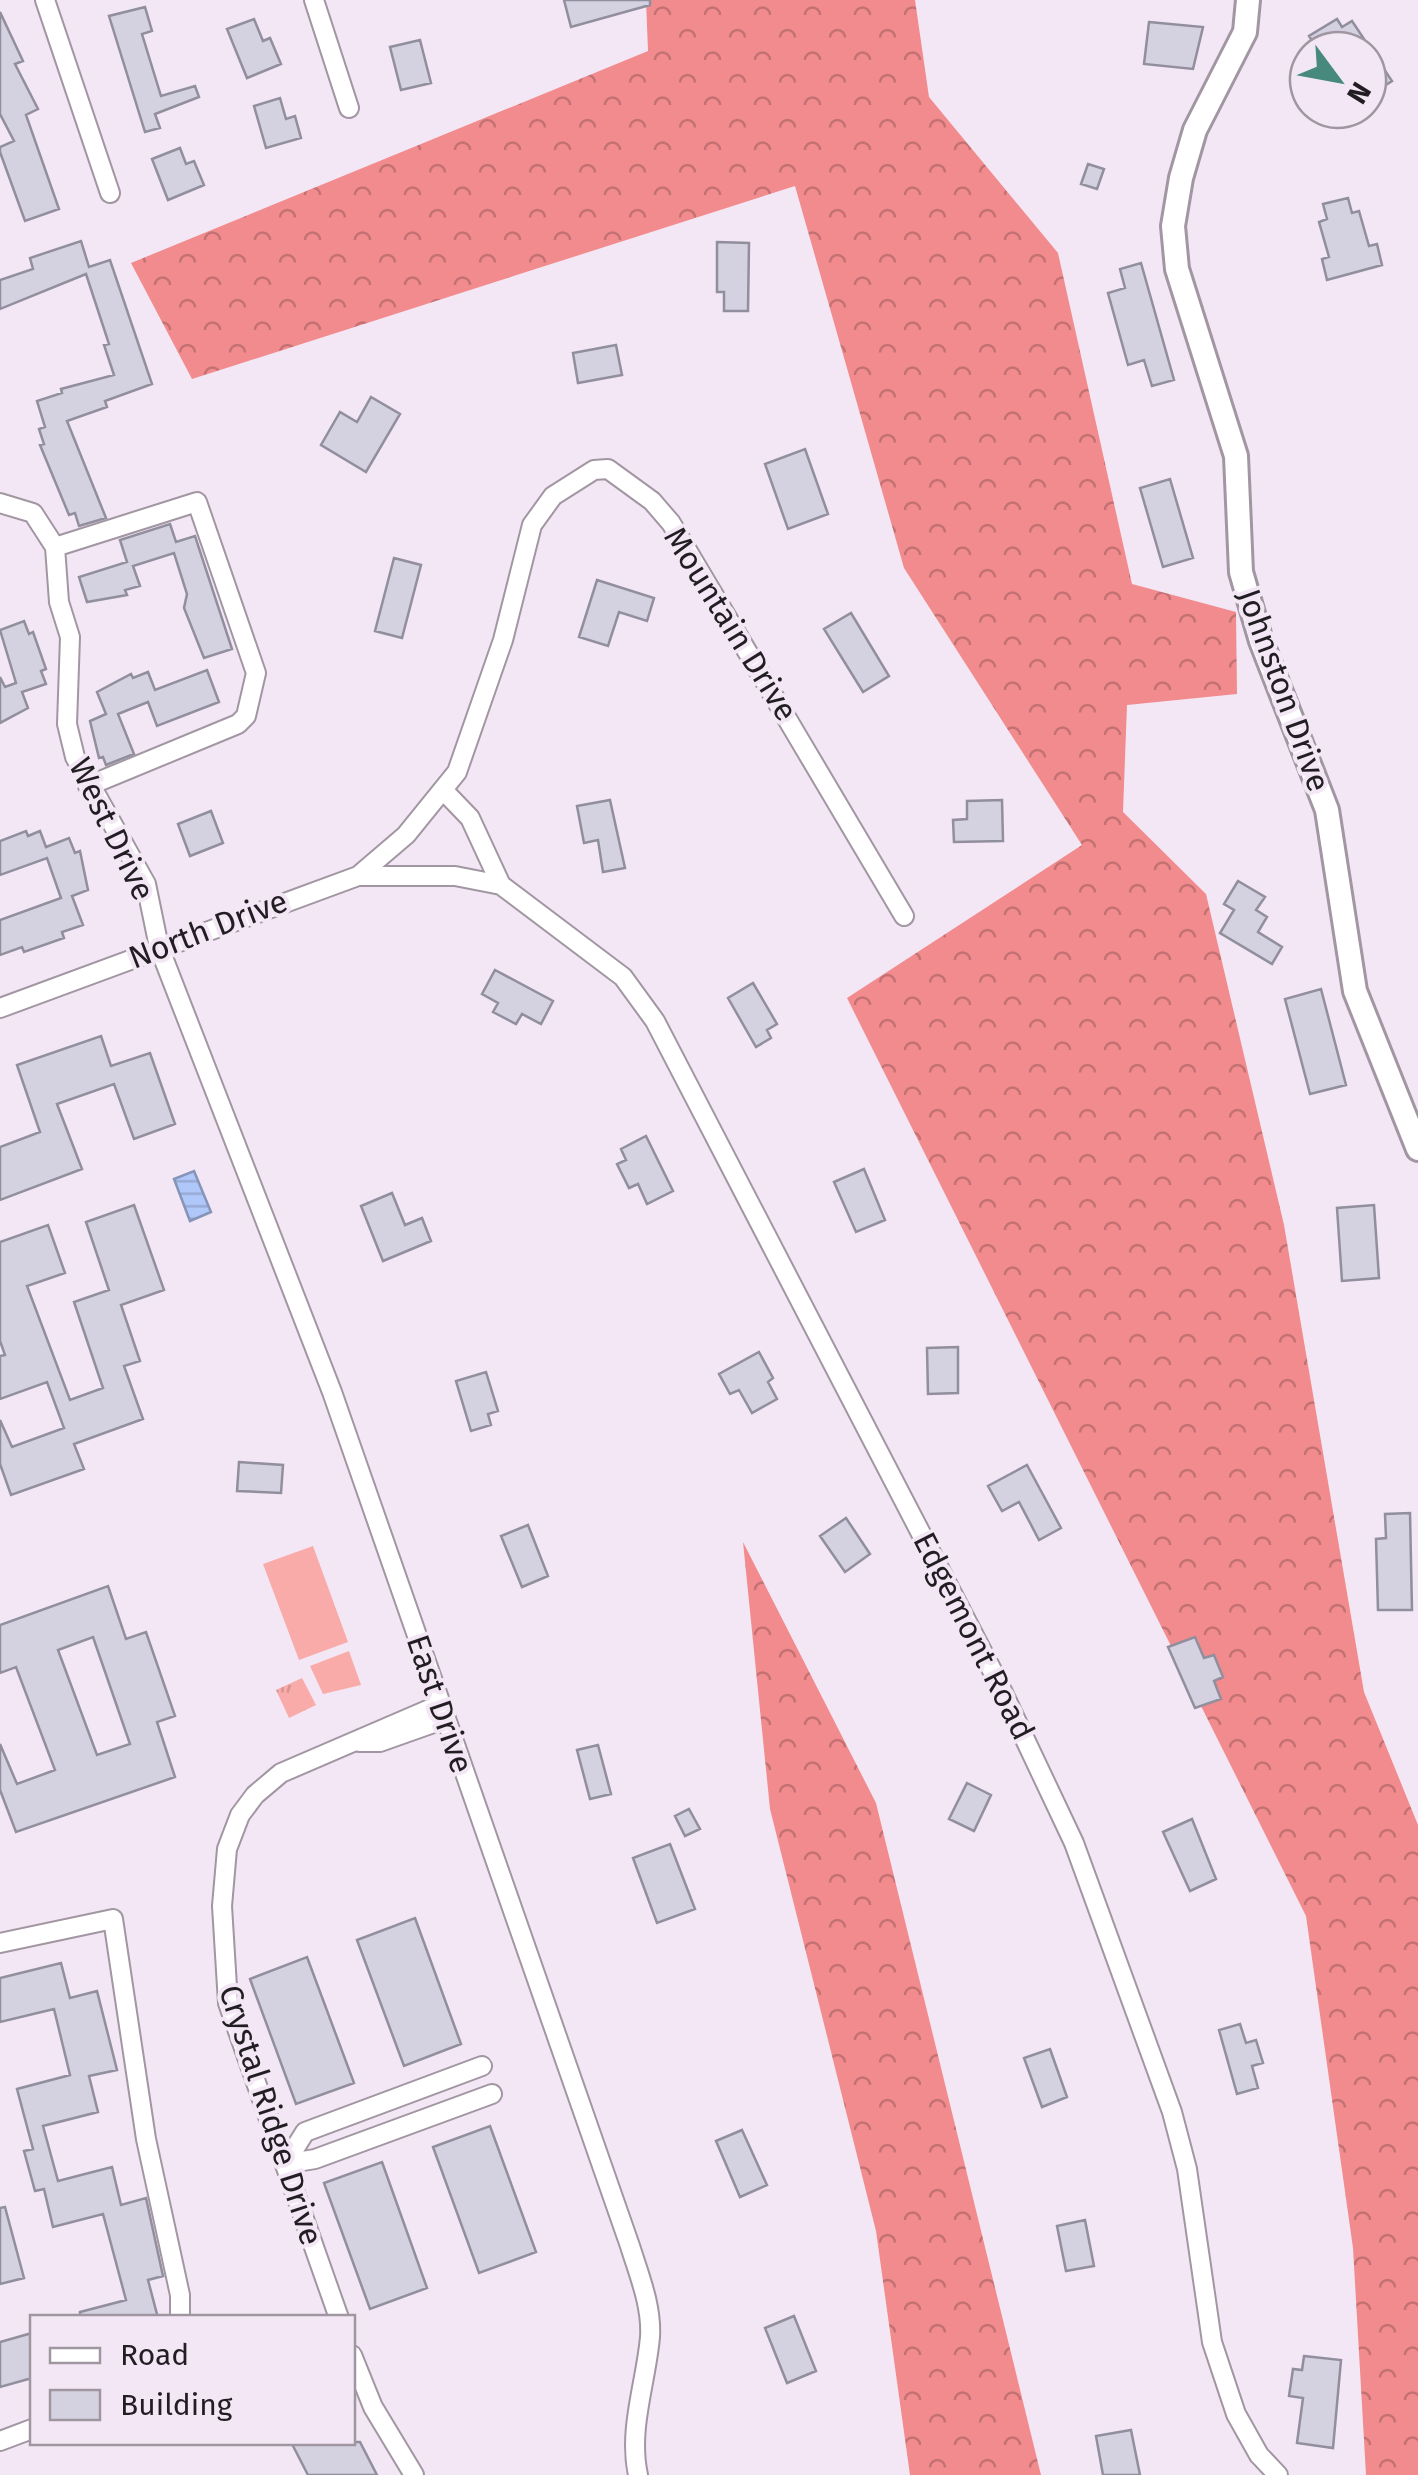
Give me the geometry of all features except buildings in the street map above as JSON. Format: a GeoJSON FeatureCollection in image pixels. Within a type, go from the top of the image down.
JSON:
{"type":"FeatureCollection","features":[{"type":"Feature","properties":{"kind":"street"},"geometry":{"type":"LineString","coordinates":[[44,0],[110,193]]}},
{"type":"Feature","properties":{"kind":"street"},"geometry":{"type":"LineString","coordinates":[[314,0],[348,108]]}},
{"type":"Feature","properties":{"kind":"street","name":"Johnston Drive"},"geometry":{"type":"LineString","coordinates":[[1248,0],[1245,32],[1195,130],[1181,178],[1173,226],[1177,269],[1236,456],[1246,589],[1261,641],[1327,810],[1356,991],[1418,1150]]}},
{"type":"Feature","properties":{"kind":"street","name":"Mountain Drive"},"geometry":{"type":"LineString","coordinates":[[406,836],[457,772],[483,705],[532,525],[553,496],[594,470],[608,469],[652,501],[698,563],[904,916]]}},
{"type":"Feature","properties":{"kind":"street"},"geometry":{"type":"LineString","coordinates":[[0,503],[33,513],[55,547],[197,502],[256,673],[246,716],[238,724],[88,786]]}},
{"type":"Feature","properties":{"kind":"street","name":"West Drive"},"geometry":{"type":"LineString","coordinates":[[55,547],[59,602],[70,637],[67,724],[88,786],[146,884],[159,948]]}},
{"type":"Feature","properties":{"kind":"street","name":"Edgemont Road"},"geometry":{"type":"LineString","coordinates":[[444,792],[470,818],[500,885]]}},
{"type":"Feature","properties":{"kind":"street","name":"North Drive"},"geometry":{"type":"LineString","coordinates":[[0,1008],[358,876],[406,836]]}},
{"type":"Feature","properties":{"kind":"street","name":"Edgemont Road"},"geometry":{"type":"LineString","coordinates":[[358,876],[455,876],[500,885],[624,976],[656,1021],[1034,1756],[1074,1843],[1172,2112],[1187,2168],[1212,2342],[1230,2396],[1259,2455],[1278,2475]]}},
{"type":"Feature","properties":{"kind":"street","name":"East Drive"},"geometry":{"type":"LineString","coordinates":[[159,948],[332,1392],[562,2043],[648,2306],[650,2334],[633,2451],[638,2475]]}},
{"type":"Feature","properties":{"kind":"street","name":"Crystal Ridge Drive"},"geometry":{"type":"LineString","coordinates":[[338,2315],[228,2002],[222,1966],[226,1849],[240,1815],[254,1795],[281,1773],[359,1742],[380,1742],[442,1712]]}},
{"type":"Feature","properties":{"kind":"street"},"geometry":{"type":"LineString","coordinates":[[0,1943],[112,1920],[146,2139],[180,2295],[180,2315]]}},
{"type":"Feature","properties":{"kind":"street"},"geometry":{"type":"LineString","coordinates":[[285,2164],[305,2132],[482,2066]]}},
{"type":"Feature","properties":{"kind":"street"},"geometry":{"type":"LineString","coordinates":[[285,2164],[315,2159],[492,2094]]}},
{"type":"Feature","properties":{"kind":"street"},"geometry":{"type":"LineString","coordinates":[[355,2361],[374,2407],[414,2475]]}},
{"type":"Feature","properties":{"kind":"street"},"geometry":{"type":"LineString","coordinates":[[0,2441],[30,2430]]}},
{"type":"Feature","properties":{"kind":"green space"},"geometry":{"type":"Polygon","coordinates":[[[646,0],[915,0],[929,97],[1058,253],[1132,584],[1236,612],[1237,694],[1127,705],[1123,812],[1206,894],[1284,1225],[1364,1692],[1418,1825],[1418,2475],[1366,2475],[1353,2248],[1306,1916],[847,998],[1082,845],[904,568],[795,186],[192,379],[131,263],[648,51],[646,0]]]}},
{"type":"Feature","properties":{"kind":"green space"},"geometry":{"type":"Polygon","coordinates":[[[743,1542],[876,1803],[1041,2475],[910,2475],[876,2231],[770,1809],[743,1542]]]}},
{"type":"Feature","properties":{"kind":"green space"},"geometry":{"type":"Polygon","coordinates":[[[313,1546],[348,1642],[299,1660],[263,1564],[313,1546]]]}},
{"type":"Feature","properties":{"kind":"green space"},"geometry":{"type":"Polygon","coordinates":[[[349,1651],[361,1685],[323,1694],[310,1666],[349,1651]]]}},
{"type":"Feature","properties":{"kind":"green space"},"geometry":{"type":"Polygon","coordinates":[[[302,1678],[316,1705],[289,1718],[276,1690],[302,1678]]]}},
{"type":"Feature","properties":{"kind":"water"},"geometry":{"type":"Polygon","coordinates":[[[194,1171],[211,1212],[190,1221],[174,1179],[194,1171]]]}}]}
